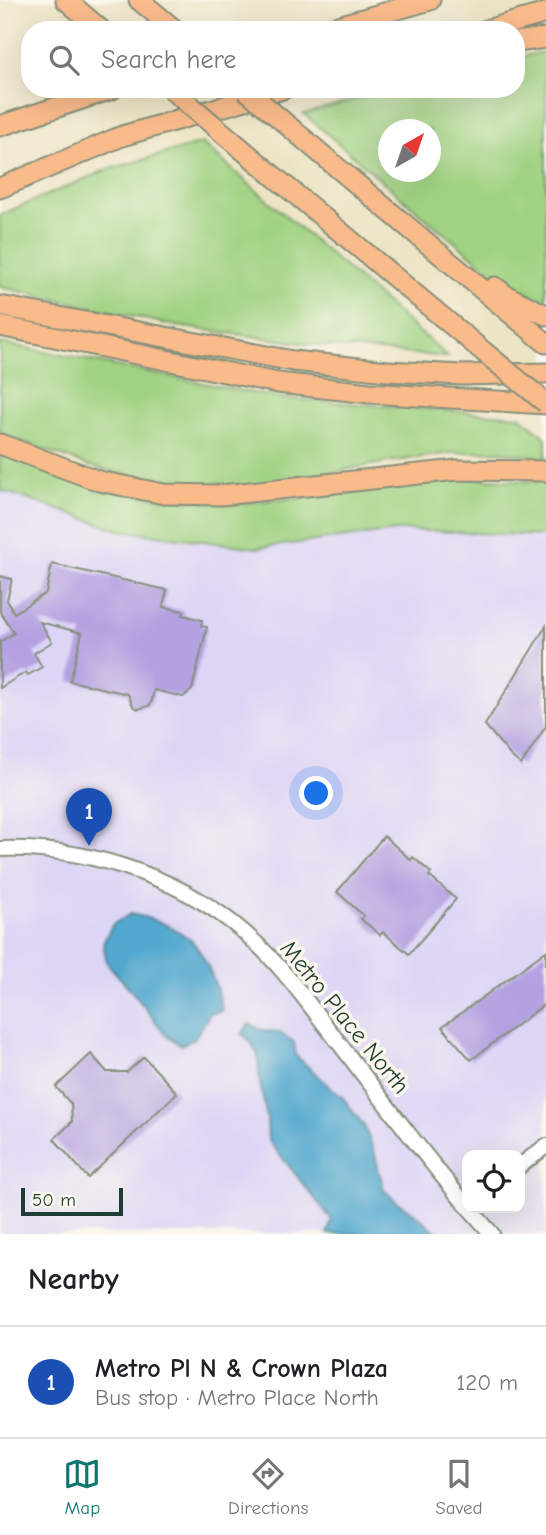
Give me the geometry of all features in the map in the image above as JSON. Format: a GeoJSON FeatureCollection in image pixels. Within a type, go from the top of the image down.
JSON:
{"type":"FeatureCollection","features":[{"type":"Feature","properties":{"kind":"highway"},"geometry":{"type":"LineString","coordinates":[[66,0],[91,21]]}},
{"type":"Feature","properties":{"kind":"highway"},"geometry":{"type":"LineString","coordinates":[[139,0],[164,21]]}},
{"type":"Feature","properties":{"kind":"highway"},"geometry":{"type":"LineString","coordinates":[[356,21],[430,0]]}},
{"type":"Feature","properties":{"kind":"highway"},"geometry":{"type":"LineString","coordinates":[[518,21],[546,13]]}},
{"type":"Feature","properties":{"kind":"highway"},"geometry":{"type":"LineString","coordinates":[[525,41],[546,38]]}},
{"type":"Feature","properties":{"kind":"highway"},"geometry":{"type":"LineString","coordinates":[[4,124],[84,98]]}},
{"type":"Feature","properties":{"kind":"highway"},"geometry":{"type":"LineString","coordinates":[[182,98],[546,404]]}},
{"type":"Feature","properties":{"kind":"highway"},"geometry":{"type":"LineString","coordinates":[[0,188],[122,136],[252,98]]}},
{"type":"Feature","properties":{"kind":"highway"},"geometry":{"type":"LineString","coordinates":[[256,98],[546,344]]}},
{"type":"Feature","properties":{"kind":"highway"},"geometry":{"type":"LineString","coordinates":[[333,164],[507,296],[546,316]]}},
{"type":"Feature","properties":{"kind":"highway"},"geometry":{"type":"LineString","coordinates":[[0,306],[293,361],[461,375],[546,373]]}},
{"type":"Feature","properties":{"kind":"highway"},"geometry":{"type":"LineString","coordinates":[[0,326],[278,383],[381,394],[546,404]]}},
{"type":"Feature","properties":{"kind":"highway"},"geometry":{"type":"LineString","coordinates":[[0,444],[99,481],[164,494],[221,495],[457,470],[546,471]]}},
{"type":"Feature","properties":{"kind":"street","name":"Metro Place North"},"geometry":{"type":"LineString","coordinates":[[0,849],[57,851],[88,856],[126,867],[183,892],[219,914],[256,943],[284,972],[462,1199]]}},
{"type":"Feature","properties":{"kind":"street"},"geometry":{"type":"LineString","coordinates":[[525,1162],[546,1146]]}},
{"type":"Feature","properties":{"kind":"street","name":"Metro Place North"},"geometry":{"type":"LineString","coordinates":[[473,1213],[492,1234]]}},
{"type":"Feature","properties":{"kind":"shaded area"},"geometry":{"type":"Polygon","coordinates":[[[0,490],[119,530],[257,548],[405,530],[546,536],[546,1234],[0,1234],[0,490]]]}},
{"type":"Feature","properties":{"kind":"green space"},"geometry":{"type":"Polygon","coordinates":[[[546,52],[546,303],[504,282],[383,182],[441,182],[441,119],[378,119],[378,177],[304,114],[360,98],[525,98],[525,56],[546,52]]]}},
{"type":"Feature","properties":{"kind":"green space"},"geometry":{"type":"Polygon","coordinates":[[[202,143],[448,357],[324,346],[176,326],[0,287],[0,215],[106,170],[202,143]]]}},
{"type":"Feature","properties":{"kind":"green space"},"geometry":{"type":"Polygon","coordinates":[[[0,343],[279,398],[520,416],[546,438],[546,458],[497,451],[451,453],[250,487],[161,482],[89,466],[0,433],[0,343]]]}},
{"type":"Feature","properties":{"kind":"green space"},"geometry":{"type":"Polygon","coordinates":[[[0,453],[74,482],[147,497],[233,504],[467,478],[546,482],[546,536],[405,530],[257,548],[119,530],[0,490],[0,453]]]}},
{"type":"Feature","properties":{"kind":"water"},"geometry":{"type":"Polygon","coordinates":[[[131,914],[160,922],[187,937],[205,960],[214,982],[222,1011],[210,1013],[194,1039],[181,1045],[167,1036],[107,963],[103,943],[113,924],[131,914]]]}},
{"type":"Feature","properties":{"kind":"water"},"geometry":{"type":"Polygon","coordinates":[[[249,1024],[265,1031],[279,1032],[294,1042],[296,1056],[343,1098],[364,1126],[384,1190],[439,1234],[327,1234],[332,1220],[268,1140],[258,1055],[250,1041],[242,1034],[249,1024]]]}},
{"type":"Feature","properties":{"kind":"building"},"geometry":{"type":"Polygon","coordinates":[[[52,564],[167,590],[163,607],[184,611],[183,615],[202,620],[201,626],[207,627],[192,690],[183,697],[154,690],[149,706],[138,709],[133,706],[128,694],[70,681],[82,633],[40,622],[52,642],[34,653],[42,667],[28,675],[26,672],[0,688],[0,642],[14,633],[0,612],[0,576],[12,579],[7,600],[14,613],[46,593],[52,564]]]}},
{"type":"Feature","properties":{"kind":"building"},"geometry":{"type":"Polygon","coordinates":[[[546,626],[546,726],[521,765],[485,725],[546,626]]]}},
{"type":"Feature","properties":{"kind":"building"},"geometry":{"type":"Polygon","coordinates":[[[384,836],[411,860],[413,857],[431,873],[429,876],[456,899],[409,954],[383,932],[380,935],[361,919],[364,916],[337,892],[384,836]]]}},
{"type":"Feature","properties":{"kind":"building"},"geometry":{"type":"Polygon","coordinates":[[[546,951],[546,1003],[471,1060],[442,1027],[546,951]]]}},
{"type":"Feature","properties":{"kind":"building"},"geometry":{"type":"Polygon","coordinates":[[[91,1054],[107,1072],[127,1072],[144,1057],[177,1093],[88,1178],[54,1139],[72,1122],[71,1104],[56,1087],[91,1054]]]}},
{"type":"Feature","properties":{"kind":"place","name":"Metro Pl N & Crown Plaza"},"geometry":{"type":"Point","coordinates":[89,846]}}]}
